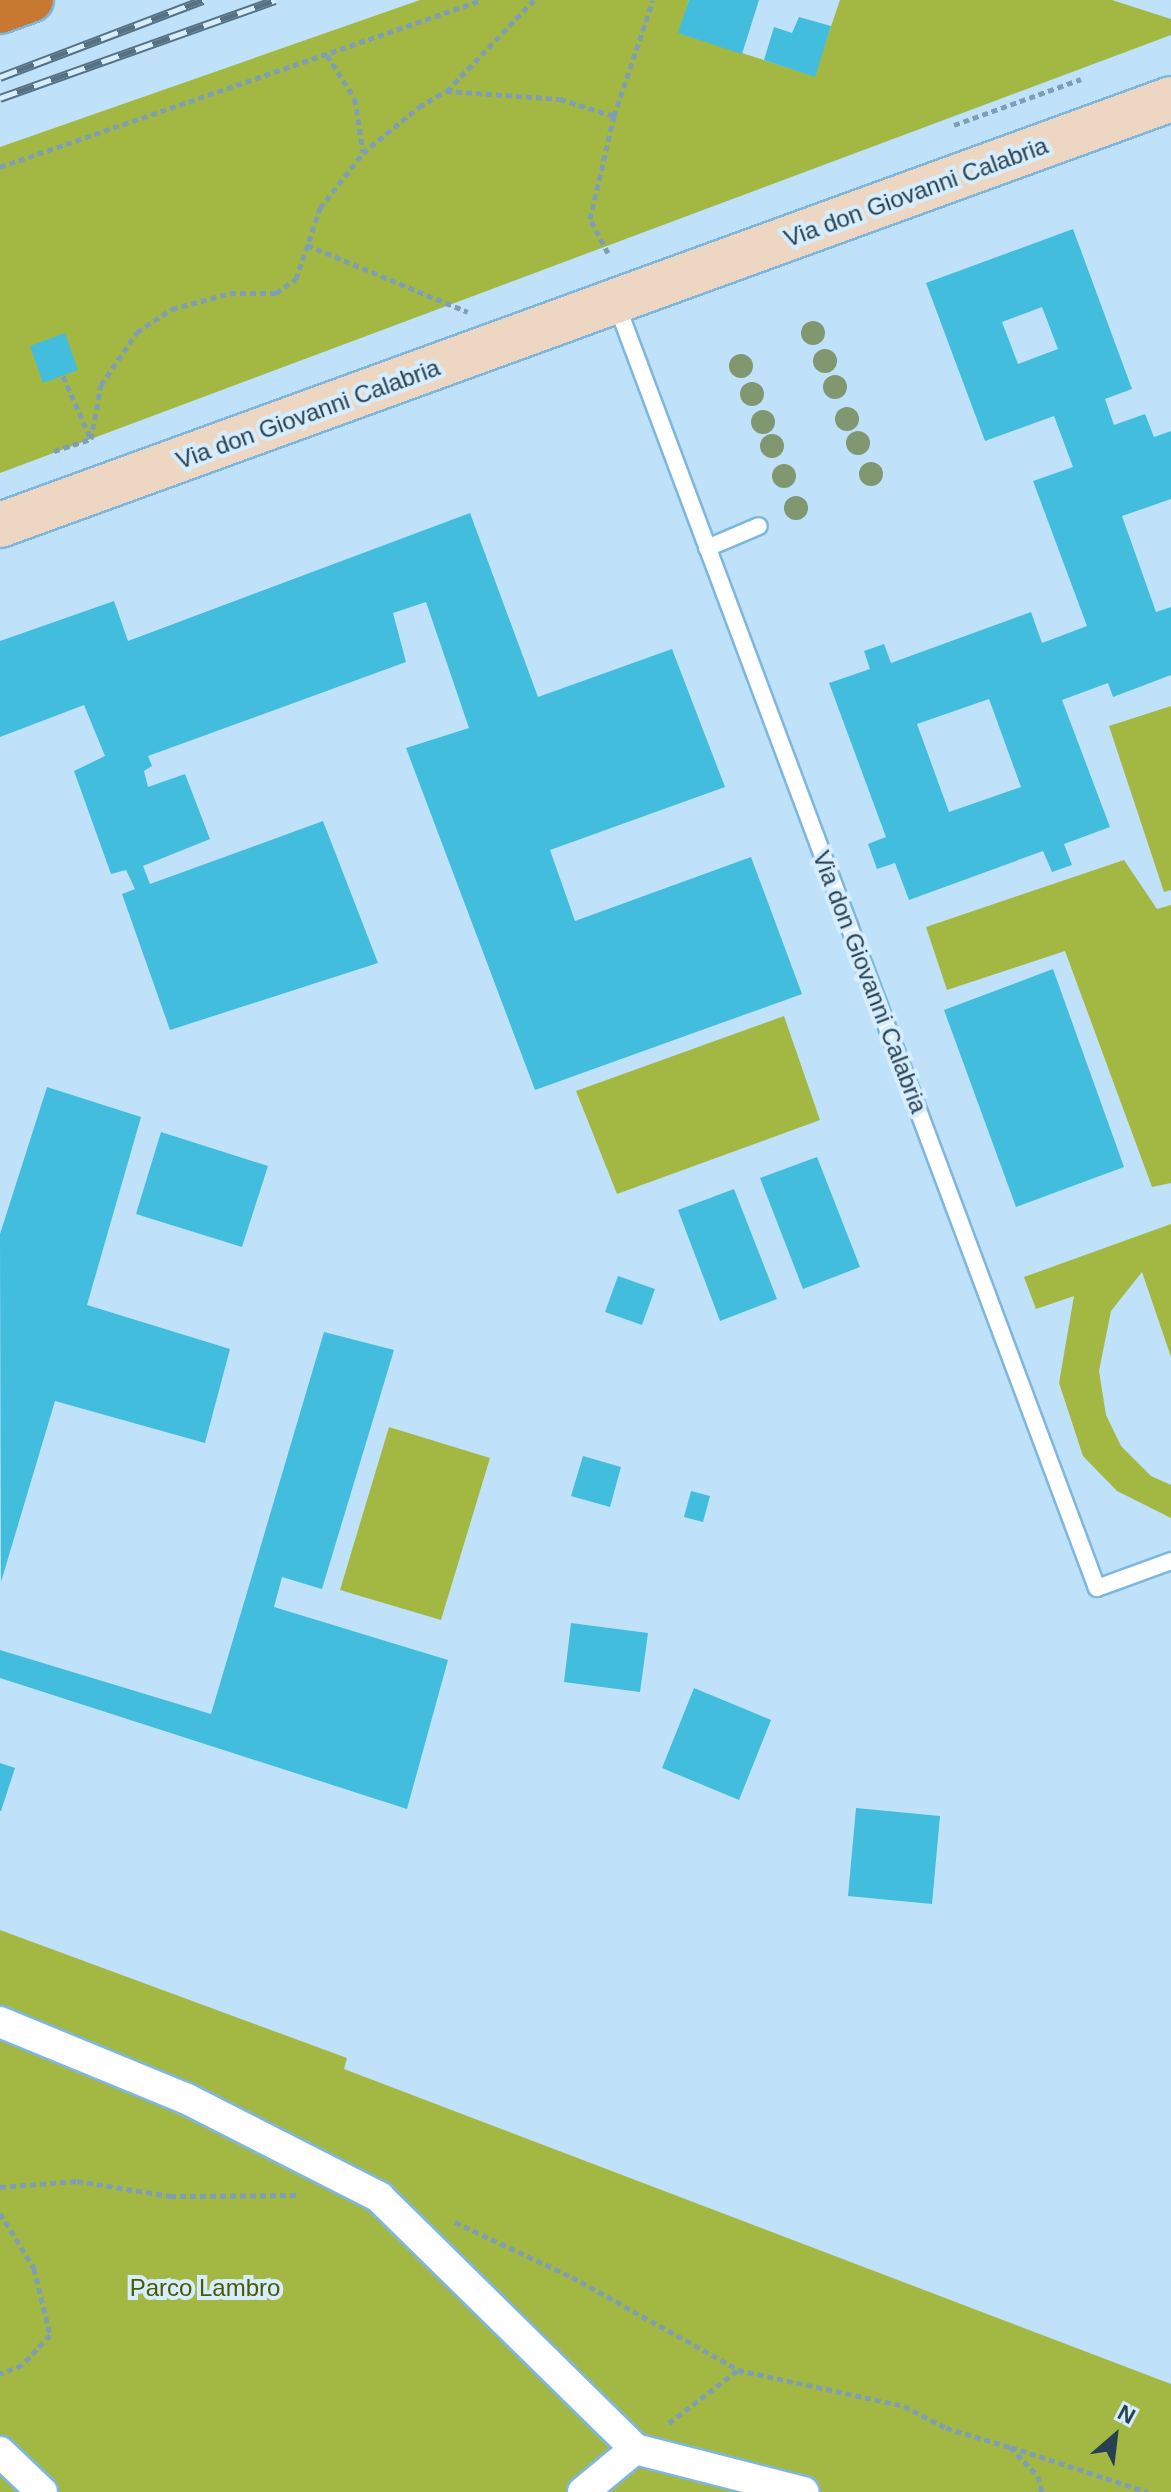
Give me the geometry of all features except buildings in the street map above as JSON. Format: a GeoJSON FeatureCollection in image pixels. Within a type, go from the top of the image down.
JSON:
{"type":"FeatureCollection","features":[{"type":"Feature","properties":{"kind":"highway"},"geometry":{"type":"LineString","coordinates":[[0,11],[31,0]]}},
{"type":"Feature","properties":{"kind":"street","name":"Via don Giovanni Calabria"},"geometry":{"type":"LineString","coordinates":[[0,525],[1171,99]]}},
{"type":"Feature","properties":{"kind":"street"},"geometry":{"type":"LineString","coordinates":[[0,2022],[187,2099],[379,2197],[635,2449],[804,2492]]}},
{"type":"Feature","properties":{"kind":"street"},"geometry":{"type":"LineString","coordinates":[[583,2492],[635,2449]]}},
{"type":"Feature","properties":{"kind":"street"},"geometry":{"type":"LineString","coordinates":[[0,2452],[42,2492]]}},
{"type":"Feature","properties":{"kind":"lane","name":"Via don Giovanni Calabria"},"geometry":{"type":"LineString","coordinates":[[616,303],[1097,1588],[1171,1561]]}},
{"type":"Feature","properties":{"kind":"lane"},"geometry":{"type":"LineString","coordinates":[[707,548],[759,526]]}},
{"type":"Feature","properties":{"kind":"path"},"geometry":{"type":"LineString","coordinates":[[0,167],[482,0]]}},
{"type":"Feature","properties":{"kind":"path"},"geometry":{"type":"LineString","coordinates":[[91,439],[101,385],[137,332],[172,309],[230,293],[276,293],[296,279],[310,246],[320,208],[363,153],[394,123],[446,91],[534,0]]}},
{"type":"Feature","properties":{"kind":"path"},"geometry":{"type":"LineString","coordinates":[[608,253],[590,219],[614,116],[653,0]]}},
{"type":"Feature","properties":{"kind":"path"},"geometry":{"type":"LineString","coordinates":[[327,55],[355,99],[363,153]]}},
{"type":"Feature","properties":{"kind":"path"},"geometry":{"type":"LineString","coordinates":[[954,125],[1081,79]]}},
{"type":"Feature","properties":{"kind":"path"},"geometry":{"type":"LineString","coordinates":[[446,91],[560,99],[614,116]]}},
{"type":"Feature","properties":{"kind":"path"},"geometry":{"type":"LineString","coordinates":[[310,246],[453,303],[513,340]]}},
{"type":"Feature","properties":{"kind":"path"},"geometry":{"type":"LineString","coordinates":[[63,376],[91,439]]}},
{"type":"Feature","properties":{"kind":"path"},"geometry":{"type":"LineString","coordinates":[[54,451],[91,439]]}},
{"type":"Feature","properties":{"kind":"path"},"geometry":{"type":"LineString","coordinates":[[0,2187],[77,2181],[170,2196],[307,2196]]}},
{"type":"Feature","properties":{"kind":"path"},"geometry":{"type":"LineString","coordinates":[[0,2213],[34,2268],[50,2335],[22,2365],[0,2374]]}},
{"type":"Feature","properties":{"kind":"path"},"geometry":{"type":"LineString","coordinates":[[445,2217],[572,2277],[743,2372],[904,2406],[946,2428],[1148,2492]]}},
{"type":"Feature","properties":{"kind":"path"},"geometry":{"type":"LineString","coordinates":[[635,2449],[743,2372]]}},
{"type":"Feature","properties":{"kind":"path"},"geometry":{"type":"LineString","coordinates":[[1010,2447],[1038,2476],[1042,2492]]}},
{"type":"Feature","properties":{"kind":"green space"},"geometry":{"type":"Polygon","coordinates":[[[420,0],[689,0],[679,33],[814,76],[840,0],[1112,0],[1171,19],[1171,35],[0,473],[0,147],[420,0]]]}},
{"type":"Feature","properties":{"kind":"green space"},"geometry":{"type":"Polygon","coordinates":[[[1171,706],[1171,890],[1164,892],[1109,726],[1171,706]]]}},
{"type":"Feature","properties":{"kind":"green space"},"geometry":{"type":"Polygon","coordinates":[[[1124,860],[1157,909],[1171,905],[1171,1183],[1152,1187],[1065,951],[947,990],[926,927],[1124,860]]]}},
{"type":"Feature","properties":{"kind":"green space"},"geometry":{"type":"Polygon","coordinates":[[[784,1016],[820,1120],[617,1194],[576,1091],[784,1016]]]}},
{"type":"Feature","properties":{"kind":"green space"},"geometry":{"type":"Polygon","coordinates":[[[1171,1224],[1171,1357],[1142,1272],[1111,1311],[1099,1371],[1106,1415],[1121,1446],[1151,1476],[1171,1485],[1171,1518],[1117,1491],[1083,1456],[1059,1383],[1074,1296],[1036,1309],[1024,1277],[1171,1224]]]}},
{"type":"Feature","properties":{"kind":"green space"},"geometry":{"type":"Polygon","coordinates":[[[389,1427],[490,1458],[441,1620],[340,1590],[389,1427]]]}},
{"type":"Feature","properties":{"kind":"green space","name":"Parco Lambro"},"geometry":{"type":"Polygon","coordinates":[[[0,1930],[347,2058],[344,2069],[1171,2384],[1171,2492],[0,2492],[0,1930]]]}},
{"type":"Feature","properties":{"kind":"railway"},"geometry":{"type":"LineString","coordinates":[[0,77],[203,0]]}},
{"type":"Feature","properties":{"kind":"railway"},"geometry":{"type":"LineString","coordinates":[[0,98],[275,0]]}}]}
